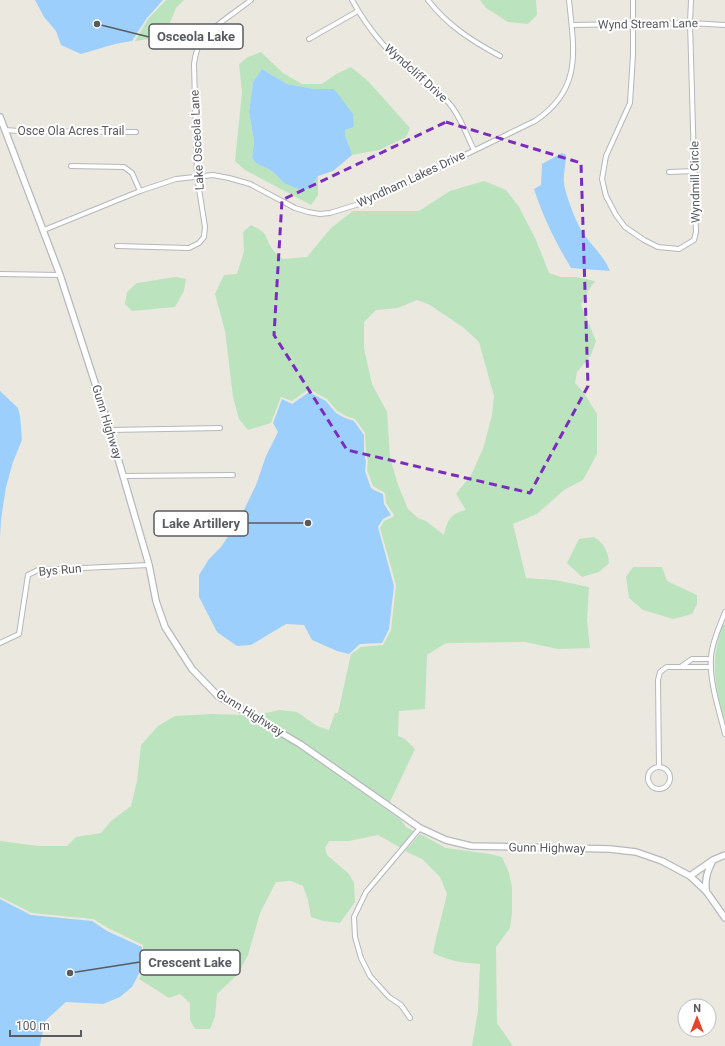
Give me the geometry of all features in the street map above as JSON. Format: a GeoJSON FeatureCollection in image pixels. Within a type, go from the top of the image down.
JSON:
{"type":"FeatureCollection","features":[{"type":"Feature","properties":{"kind":"main road","name":"Gunn Highway"},"geometry":{"type":"LineString","coordinates":[[0,117],[60,275],[110,430],[149,565],[156,601],[165,627],[192,669],[218,696],[300,744],[420,828],[446,840],[471,846],[610,849],[636,852],[662,861],[690,876],[706,891],[725,918]]}},
{"type":"Feature","properties":{"kind":"main road"},"geometry":{"type":"LineString","coordinates":[[690,876],[713,860],[725,855]]}},
{"type":"Feature","properties":{"kind":"main road"},"geometry":{"type":"LineString","coordinates":[[706,891],[705,881],[713,860]]}},
{"type":"Feature","properties":{"kind":"street","name":"Lake Osceola Lane"},"geometry":{"type":"LineString","coordinates":[[117,246],[189,248],[199,243],[204,237],[205,227],[197,176],[194,64],[196,52],[201,41],[210,31],[251,0]]}},
{"type":"Feature","properties":{"kind":"street","name":"Wyndcliff Drive"},"geometry":{"type":"LineString","coordinates":[[352,0],[373,32],[397,60],[447,100],[454,110],[474,150]]}},
{"type":"Feature","properties":{"kind":"street"},"geometry":{"type":"LineString","coordinates":[[428,0],[439,14],[455,29],[500,56]]}},
{"type":"Feature","properties":{"kind":"street","name":"Wyndham Lakes Drive"},"geometry":{"type":"LineString","coordinates":[[44,230],[140,191],[176,179],[197,176],[213,175],[250,184],[295,208],[320,214],[330,213],[372,200],[535,121],[546,114],[564,93],[570,80],[574,52],[569,0]]}},
{"type":"Feature","properties":{"kind":"street","name":"Wyndmill Circle"},"geometry":{"type":"LineString","coordinates":[[633,0],[633,55],[630,102],[606,156],[602,179],[606,196],[616,215],[625,227],[644,240],[658,247],[679,249],[694,240],[696,232],[690,23],[691,0]]}},
{"type":"Feature","properties":{"kind":"street"},"geometry":{"type":"LineString","coordinates":[[309,39],[358,11]]}},
{"type":"Feature","properties":{"kind":"street","name":"Wynd Stream Lane"},"geometry":{"type":"LineString","coordinates":[[572,25],[690,23],[725,25]]}},
{"type":"Feature","properties":{"kind":"street","name":"Osce Ola Acres Trail"},"geometry":{"type":"LineString","coordinates":[[5,130],[136,132]]}},
{"type":"Feature","properties":{"kind":"street"},"geometry":{"type":"LineString","coordinates":[[71,166],[124,167],[132,173],[140,191]]}},
{"type":"Feature","properties":{"kind":"street"},"geometry":{"type":"LineString","coordinates":[[669,172],[695,171]]}},
{"type":"Feature","properties":{"kind":"street"},"geometry":{"type":"LineString","coordinates":[[0,274],[60,275]]}},
{"type":"Feature","properties":{"kind":"street"},"geometry":{"type":"LineString","coordinates":[[110,430],[220,428]]}},
{"type":"Feature","properties":{"kind":"street"},"geometry":{"type":"LineString","coordinates":[[123,476],[233,475]]}},
{"type":"Feature","properties":{"kind":"street","name":"Bys Run"},"geometry":{"type":"LineString","coordinates":[[0,643],[19,634],[28,575],[38,570],[149,565]]}},
{"type":"Feature","properties":{"kind":"street"},"geometry":{"type":"LineString","coordinates":[[725,612],[715,639],[711,659],[715,697],[725,734]]}},
{"type":"Feature","properties":{"kind":"street"},"geometry":{"type":"LineString","coordinates":[[682,666],[692,659],[711,659]]}},
{"type":"Feature","properties":{"kind":"street"},"geometry":{"type":"LineString","coordinates":[[659,767],[658,676],[662,670],[667,667],[712,667]]}},
{"type":"Feature","properties":{"kind":"street"},"geometry":{"type":"LineString","coordinates":[[659,767],[665,769],[670,778],[665,787],[658,789],[654,788],[649,783],[648,776],[652,770],[659,767]]}},
{"type":"Feature","properties":{"kind":"street"},"geometry":{"type":"LineString","coordinates":[[410,1018],[401,1005],[389,997],[370,976],[361,958],[355,937],[354,917],[366,892],[420,828]]}},
{"type":"Feature","properties":{"kind":"highlighted area"},"geometry":{"type":"Polygon","coordinates":[[[446,122],[581,163],[588,386],[530,493],[347,450],[274,335],[282,200],[446,122]]]}},
{"type":"Feature","properties":{"kind":"green space"},"geometry":{"type":"Polygon","coordinates":[[[166,0],[184,0],[176,8],[166,32],[149,39],[135,41],[148,19],[166,0]]]}},
{"type":"Feature","properties":{"kind":"green space"},"geometry":{"type":"Polygon","coordinates":[[[480,0],[536,0],[537,15],[528,24],[508,22],[486,8],[480,0]]]}},
{"type":"Feature","properties":{"kind":"green space"},"geometry":{"type":"Polygon","coordinates":[[[261,52],[283,73],[302,84],[322,84],[336,74],[351,67],[368,81],[410,128],[406,137],[379,150],[352,155],[345,130],[354,127],[334,89],[314,89],[287,84],[262,69],[253,82],[249,112],[254,141],[252,158],[256,163],[272,171],[284,183],[318,176],[318,195],[311,205],[245,170],[235,161],[242,92],[239,64],[248,57],[261,52]]]}},
{"type":"Feature","properties":{"kind":"green space"},"geometry":{"type":"Polygon","coordinates":[[[484,181],[506,190],[519,207],[536,240],[549,273],[561,277],[576,277],[595,281],[581,305],[596,341],[591,355],[577,372],[575,383],[584,393],[597,414],[597,454],[583,480],[564,490],[537,514],[513,524],[526,578],[555,580],[589,587],[587,620],[590,648],[558,649],[525,642],[446,643],[427,655],[425,709],[399,711],[398,736],[405,739],[415,749],[389,804],[301,742],[256,715],[280,710],[297,712],[317,726],[329,730],[335,713],[338,713],[351,654],[361,647],[383,645],[391,630],[396,585],[380,528],[384,521],[393,517],[394,515],[386,503],[385,493],[373,486],[367,470],[368,462],[365,433],[355,419],[337,411],[327,399],[309,389],[292,401],[281,397],[271,423],[248,430],[239,419],[233,397],[225,331],[215,294],[224,275],[237,274],[244,251],[243,232],[251,225],[264,233],[273,250],[283,259],[307,257],[331,228],[353,211],[419,211],[450,191],[484,181]],[[417,300],[398,308],[376,310],[364,322],[364,348],[372,384],[387,412],[390,457],[398,485],[408,509],[418,518],[426,521],[444,535],[450,518],[456,513],[466,510],[456,494],[471,475],[483,449],[492,415],[494,396],[479,342],[464,328],[430,305],[417,300]]]}},
{"type":"Feature","properties":{"kind":"green space"},"geometry":{"type":"Polygon","coordinates":[[[176,277],[186,279],[184,291],[175,307],[132,311],[125,304],[127,292],[137,283],[176,277]]]}},
{"type":"Feature","properties":{"kind":"green space"},"geometry":{"type":"Polygon","coordinates":[[[594,537],[605,548],[608,554],[609,563],[599,572],[582,577],[567,563],[579,539],[594,537]]]}},
{"type":"Feature","properties":{"kind":"green space"},"geometry":{"type":"Polygon","coordinates":[[[633,567],[662,567],[667,581],[697,595],[697,604],[692,614],[673,619],[643,610],[629,598],[626,577],[633,567]]]}},
{"type":"Feature","properties":{"kind":"green space"},"geometry":{"type":"Polygon","coordinates":[[[723,624],[725,625],[725,719],[718,694],[715,672],[716,649],[723,624]]]}},
{"type":"Feature","properties":{"kind":"green space"},"geometry":{"type":"Polygon","coordinates":[[[212,714],[245,715],[298,747],[401,820],[406,827],[415,832],[401,848],[378,835],[349,841],[329,841],[325,848],[327,855],[349,874],[354,883],[355,902],[340,923],[323,921],[311,917],[308,900],[303,886],[291,881],[276,882],[260,913],[248,955],[238,974],[217,994],[215,1017],[210,1029],[195,1029],[190,1020],[190,1003],[180,994],[169,998],[139,979],[144,969],[143,945],[93,919],[32,913],[0,897],[0,841],[38,846],[67,846],[76,837],[101,833],[111,821],[131,806],[137,781],[141,745],[158,726],[175,716],[212,714]]]}},
{"type":"Feature","properties":{"kind":"green space"},"geometry":{"type":"Polygon","coordinates":[[[420,834],[446,848],[502,857],[509,873],[512,887],[512,913],[510,928],[496,947],[497,1023],[513,1046],[472,1046],[478,1011],[480,964],[456,961],[433,953],[447,894],[440,877],[422,859],[405,851],[420,834]]]}},
{"type":"Feature","properties":{"kind":"water"},"geometry":{"type":"Polygon","coordinates":[[[35,0],[163,0],[147,18],[132,41],[115,44],[81,54],[61,45],[56,31],[44,17],[35,0]]]}},
{"type":"Feature","properties":{"kind":"water"},"geometry":{"type":"Polygon","coordinates":[[[262,69],[287,84],[314,89],[334,89],[353,114],[354,127],[345,130],[352,155],[333,171],[318,176],[309,189],[301,190],[284,183],[272,171],[256,163],[252,158],[254,141],[249,112],[253,82],[262,69]]]}},
{"type":"Feature","properties":{"kind":"water"},"geometry":{"type":"Polygon","coordinates":[[[562,153],[566,155],[564,176],[565,188],[575,216],[583,233],[601,256],[610,271],[571,268],[541,210],[534,189],[541,185],[542,164],[562,153]]]}},
{"type":"Feature","properties":{"kind":"water"},"geometry":{"type":"Polygon","coordinates":[[[0,391],[18,408],[22,440],[13,462],[6,487],[0,538],[0,391]]]}},
{"type":"Feature","properties":{"kind":"water"},"geometry":{"type":"Polygon","coordinates":[[[309,392],[326,401],[336,413],[354,421],[364,435],[364,453],[366,462],[365,471],[371,488],[383,494],[384,504],[391,515],[383,519],[378,527],[394,586],[389,629],[382,643],[360,644],[349,654],[337,651],[312,640],[304,625],[286,624],[251,645],[237,646],[217,632],[199,597],[199,575],[209,559],[221,547],[240,518],[256,485],[266,456],[278,432],[273,423],[282,399],[292,404],[309,392]]]}},
{"type":"Feature","properties":{"kind":"water"},"geometry":{"type":"Polygon","coordinates":[[[0,899],[31,915],[92,921],[107,931],[142,947],[142,968],[132,987],[120,997],[103,1004],[66,1002],[45,1021],[39,1046],[0,1046],[0,899]]]}},
{"type":"Feature","properties":{"kind":"place","name":"Osceola Lake"},"geometry":{"type":"Point","coordinates":[97,24]}},
{"type":"Feature","properties":{"kind":"place","name":"Lake Artillery"},"geometry":{"type":"Point","coordinates":[308,523]}},
{"type":"Feature","properties":{"kind":"place","name":"Crescent Lake"},"geometry":{"type":"Point","coordinates":[70,973]}}]}
